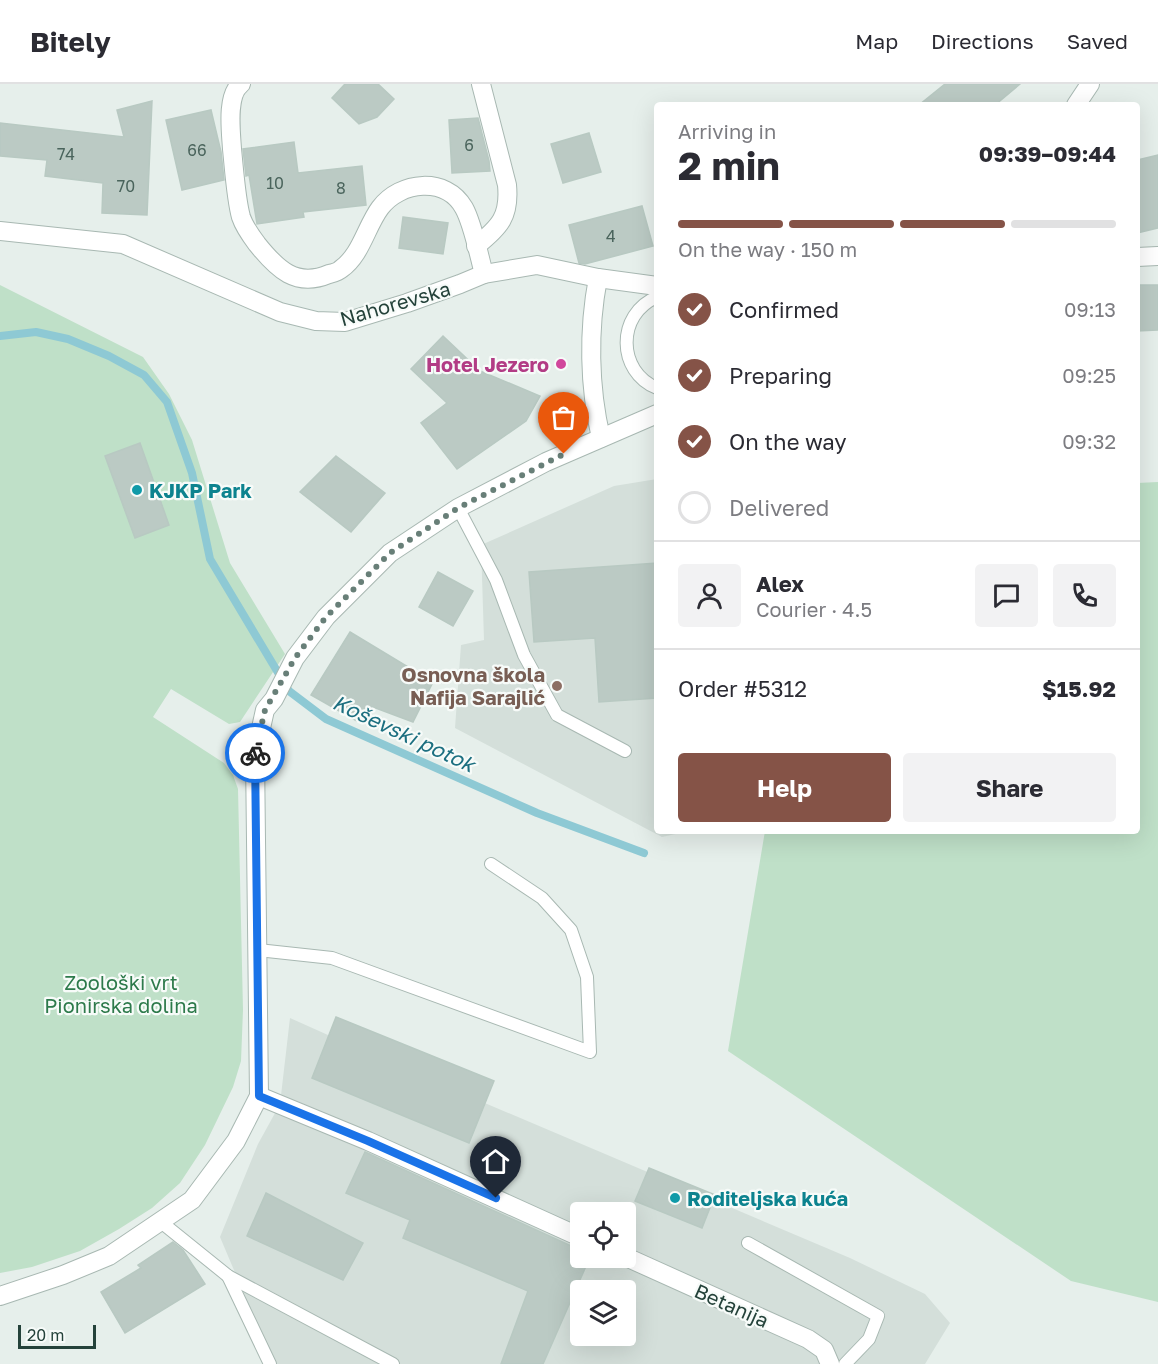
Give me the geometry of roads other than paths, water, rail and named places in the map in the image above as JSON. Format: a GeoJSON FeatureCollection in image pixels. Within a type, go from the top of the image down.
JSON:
{"type":"FeatureCollection","features":[{"type":"Feature","properties":{"kind":"street"},"geometry":{"type":"LineString","coordinates":[[241,84],[237,87],[230,112],[241,217],[250,235],[263,251],[291,276],[305,280],[319,278],[341,270],[356,252],[381,207],[395,194],[415,185],[432,186],[453,195],[464,208],[484,274]]}},
{"type":"Feature","properties":{"kind":"street"},"geometry":{"type":"LineString","coordinates":[[477,246],[492,234],[505,217],[508,200],[507,185],[481,84]]}},
{"type":"Feature","properties":{"kind":"street"},"geometry":{"type":"LineString","coordinates":[[1078,102],[1090,84]]}},
{"type":"Feature","properties":{"kind":"street","name":"Nahorevska"},"geometry":{"type":"LineString","coordinates":[[0,231],[123,244],[280,312],[316,321],[345,322],[407,303],[484,274],[537,265],[598,278],[654,285]]}},
{"type":"Feature","properties":{"kind":"street"},"geometry":{"type":"LineString","coordinates":[[1140,257],[1158,256]]}},
{"type":"Feature","properties":{"kind":"street"},"geometry":{"type":"LineString","coordinates":[[598,278],[593,305],[592,384],[595,413],[601,438]]}},
{"type":"Feature","properties":{"kind":"street"},"geometry":{"type":"LineString","coordinates":[[0,1296],[63,1275],[108,1256],[192,1200],[236,1141],[259,1096],[255,754],[265,710],[274,699],[295,658],[326,617],[390,553],[458,508],[546,462],[654,415]]}},
{"type":"Feature","properties":{"kind":"street"},"geometry":{"type":"LineString","coordinates":[[259,1096],[368,1141],[570,1232]]}},
{"type":"Feature","properties":{"kind":"street","name":"Betanija"},"geometry":{"type":"LineString","coordinates":[[636,1262],[808,1339],[824,1350],[830,1364]]}},
{"type":"Feature","properties":{"kind":"lane"},"geometry":{"type":"LineString","coordinates":[[654,298],[647,301],[630,319],[626,337],[629,356],[636,372],[654,386]]}},
{"type":"Feature","properties":{"kind":"lane"},"geometry":{"type":"LineString","coordinates":[[458,508],[496,579],[524,655],[557,715],[625,752]]}},
{"type":"Feature","properties":{"kind":"lane"},"geometry":{"type":"LineString","coordinates":[[258,950],[332,958],[590,1052],[587,976],[571,930],[542,898],[491,864]]}},
{"type":"Feature","properties":{"kind":"lane"},"geometry":{"type":"LineString","coordinates":[[161,1222],[228,1276],[393,1364]]}},
{"type":"Feature","properties":{"kind":"lane"},"geometry":{"type":"LineString","coordinates":[[748,1243],[878,1316],[869,1339],[845,1364]]}},
{"type":"Feature","properties":{"kind":"lane"},"geometry":{"type":"LineString","coordinates":[[228,1276],[270,1364]]}},
{"type":"Feature","properties":{"kind":"waterway","name":"Koševski potok"},"geometry":{"type":"LineString","coordinates":[[0,336],[36,332],[68,339],[109,356],[144,375],[167,402],[192,473],[210,559],[289,691],[326,719],[537,813],[644,853]]}},
{"type":"Feature","properties":{"kind":"place","name":"Hotel Jezero"},"geometry":{"type":"Point","coordinates":[561,364]}},
{"type":"Feature","properties":{"kind":"place","name":"KJKP Park"},"geometry":{"type":"Point","coordinates":[137,490]}},
{"type":"Feature","properties":{"kind":"place","name":"Osnovna škola Nafija Sarajlić"},"geometry":{"type":"Point","coordinates":[557,686]}},
{"type":"Feature","properties":{"kind":"place","name":"Roditeljska kuća"},"geometry":{"type":"Point","coordinates":[675,1198]}},
{"type":"Feature","properties":{"kind":"park label","name":"Zoološki vrt Pionirska dolina"},"geometry":{"type":"Point","coordinates":[121,994]}}]}
